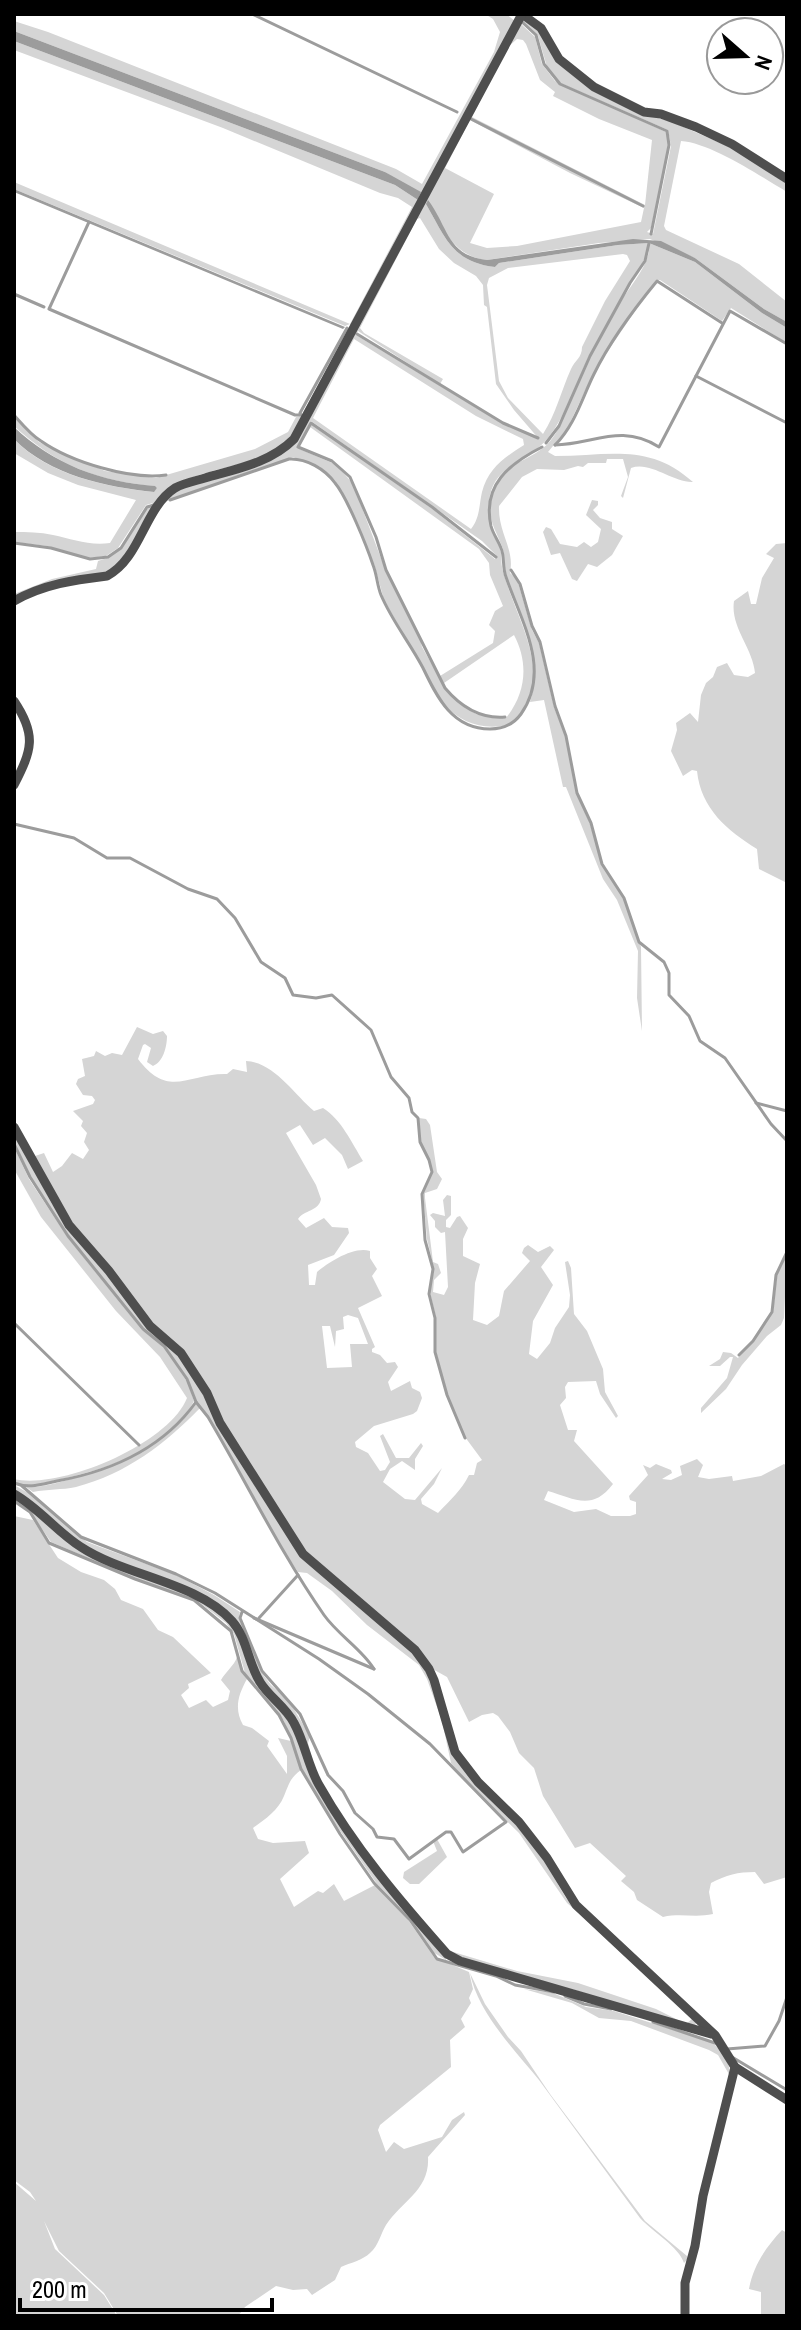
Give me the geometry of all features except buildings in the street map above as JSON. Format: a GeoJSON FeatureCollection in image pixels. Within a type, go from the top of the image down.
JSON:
{"type":"FeatureCollection","features":[{"type":"Feature","properties":{"kind":"street"},"geometry":{"type":"LineString","coordinates":[[14,601],[61,582],[107,576],[114,572],[173,489],[271,457],[294,439],[522,14],[541,28],[559,59],[594,87],[644,112],[661,114],[730,143],[787,179]]}},
{"type":"Feature","properties":{"kind":"street"},"geometry":{"type":"LineString","coordinates":[[14,701],[29,727],[32,741],[14,785]]}},
{"type":"Feature","properties":{"kind":"street"},"geometry":{"type":"LineString","coordinates":[[14,1127],[69,1225],[109,1271],[150,1326],[181,1353],[207,1393],[220,1423],[303,1554],[423,1660],[439,1694],[451,1743],[464,1766],[519,1822],[547,1858],[576,1905],[715,2035],[735,2067],[787,2100]]}},
{"type":"Feature","properties":{"kind":"street"},"geometry":{"type":"LineString","coordinates":[[14,1494],[81,1547],[195,1594],[231,1620],[238,1629],[259,1681],[294,1722],[317,1783],[344,1826],[387,1887],[447,1954],[460,1961],[715,2035]]}},
{"type":"Feature","properties":{"kind":"street"},"geometry":{"type":"LineString","coordinates":[[685,2316],[685,2283],[735,2067]]}},
{"type":"Feature","properties":{"kind":"shaded area"},"geometry":{"type":"Polygon","coordinates":[[[485,14],[506,14],[515,21],[421,196],[385,172],[14,31],[14,21],[48,32],[396,169],[422,184],[494,52],[500,32],[493,19],[485,14]]]}},
{"type":"Feature","properties":{"kind":"shaded area"},"geometry":{"type":"Polygon","coordinates":[[[521,20],[532,20],[563,65],[645,114],[732,148],[787,184],[787,192],[721,154],[681,141],[664,226],[666,230],[739,264],[787,302],[787,322],[764,309],[695,258],[650,239],[599,243],[487,260],[476,258],[458,247],[426,204],[459,254],[480,264],[495,267],[499,263],[649,243],[695,262],[787,328],[787,343],[731,308],[722,321],[656,280],[595,370],[567,429],[548,452],[555,456],[644,456],[677,469],[693,482],[646,467],[631,468],[623,498],[621,496],[628,477],[623,459],[607,459],[606,463],[588,463],[583,467],[564,470],[537,469],[522,477],[499,506],[510,556],[510,573],[517,579],[539,643],[554,707],[566,738],[577,794],[603,867],[624,899],[641,947],[642,1031],[637,998],[638,951],[617,900],[603,879],[566,787],[563,787],[544,700],[530,702],[534,684],[535,667],[533,651],[511,591],[503,549],[490,508],[497,481],[504,473],[544,447],[555,434],[591,357],[641,270],[649,250],[589,356],[555,429],[540,446],[504,471],[497,479],[492,489],[489,502],[490,521],[500,548],[504,576],[528,642],[534,678],[531,695],[523,711],[509,725],[490,727],[473,724],[443,704],[384,600],[375,567],[342,491],[320,467],[293,457],[164,502],[174,492],[292,444],[520,23],[535,37],[542,64],[555,81],[666,132],[669,145],[651,228],[647,232],[653,234],[671,146],[668,130],[560,83],[547,67],[538,36],[521,20]],[[517,39],[507,48],[472,117],[645,205],[652,140],[553,96],[555,92],[540,80],[523,40],[517,39]],[[470,120],[445,168],[494,194],[470,243],[487,248],[517,246],[641,222],[644,208],[470,120]],[[420,218],[360,328],[443,379],[440,384],[358,331],[356,335],[503,424],[539,439],[496,384],[483,285],[476,276],[454,263],[439,249],[420,218]],[[623,254],[508,268],[489,278],[487,285],[499,381],[508,398],[543,434],[605,301],[630,261],[623,254]],[[354,339],[313,418],[471,529],[478,516],[488,476],[504,459],[524,445],[523,439],[476,416],[354,339]],[[311,421],[297,448],[337,465],[353,484],[387,574],[448,693],[476,714],[506,718],[518,698],[523,678],[522,656],[514,635],[444,683],[440,676],[493,643],[495,631],[489,625],[495,611],[503,606],[490,575],[489,563],[479,549],[310,427],[312,424],[431,508],[495,559],[497,556],[482,541],[311,421]]]}},
{"type":"Feature","properties":{"kind":"shaded area"},"geometry":{"type":"Polygon","coordinates":[[[14,31],[385,172],[421,192],[418,200],[395,185],[14,41],[14,31]]]}},
{"type":"Feature","properties":{"kind":"shaded area"},"geometry":{"type":"Polygon","coordinates":[[[14,41],[395,185],[418,200],[294,437],[267,455],[175,485],[156,502],[122,559],[107,572],[48,584],[14,598],[14,594],[52,579],[96,569],[98,561],[109,557],[125,544],[153,503],[146,505],[118,548],[106,556],[89,558],[47,546],[14,542],[14,532],[24,532],[88,543],[110,543],[136,500],[78,485],[48,473],[14,453],[14,439],[43,462],[79,477],[135,490],[153,492],[157,488],[78,469],[30,440],[14,426],[14,417],[39,442],[51,448],[105,471],[156,478],[255,449],[288,432],[296,417],[301,416],[350,329],[412,207],[398,198],[223,128],[14,50],[14,41]]]}},
{"type":"Feature","properties":{"kind":"shaded area"},"geometry":{"type":"Polygon","coordinates":[[[14,182],[350,324],[345,326],[14,189],[14,182]]]}},
{"type":"Feature","properties":{"kind":"shaded area"},"geometry":{"type":"Polygon","coordinates":[[[14,189],[345,327],[343,329],[14,192],[14,189]]]}},
{"type":"Feature","properties":{"kind":"shaded area"},"geometry":{"type":"Polygon","coordinates":[[[428,200],[456,246],[464,253],[487,260],[633,239],[661,241],[695,258],[764,309],[787,322],[787,328],[695,262],[649,243],[499,263],[495,267],[480,264],[459,254],[452,246],[426,204],[428,200]]]}},
{"type":"Feature","properties":{"kind":"shaded area"},"geometry":{"type":"Polygon","coordinates":[[[14,427],[45,451],[79,469],[157,488],[154,492],[117,487],[61,470],[44,462],[14,439],[14,427]]]}},
{"type":"Feature","properties":{"kind":"shaded area"},"geometry":{"type":"Polygon","coordinates":[[[592,500],[598,501],[593,510],[600,518],[612,522],[612,529],[623,536],[612,555],[597,567],[588,564],[577,581],[572,579],[560,553],[551,555],[543,532],[546,527],[551,529],[560,544],[577,547],[584,542],[591,547],[598,542],[601,529],[586,515],[592,500]]]}},
{"type":"Feature","properties":{"kind":"shaded area"},"geometry":{"type":"Polygon","coordinates":[[[787,543],[787,883],[759,869],[757,849],[717,817],[704,797],[697,771],[692,770],[683,776],[671,751],[676,723],[690,713],[698,722],[701,695],[717,667],[727,663],[734,675],[748,677],[755,673],[735,620],[734,601],[748,591],[751,604],[756,604],[762,578],[774,558],[766,554],[776,544],[787,543]]]}},
{"type":"Feature","properties":{"kind":"shaded area"},"geometry":{"type":"Polygon","coordinates":[[[137,1027],[153,1034],[163,1031],[167,1036],[166,1045],[159,1061],[153,1066],[147,1062],[151,1048],[145,1044],[138,1059],[160,1078],[180,1082],[227,1074],[233,1069],[247,1072],[246,1061],[256,1063],[275,1073],[314,1111],[323,1108],[346,1132],[363,1161],[348,1169],[342,1155],[325,1138],[313,1145],[300,1125],[286,1133],[321,1199],[317,1206],[298,1219],[306,1228],[324,1218],[332,1227],[348,1228],[349,1233],[334,1255],[308,1265],[309,1285],[315,1285],[317,1272],[322,1268],[357,1251],[370,1251],[370,1258],[377,1269],[372,1276],[382,1296],[358,1308],[375,1347],[372,1352],[387,1363],[395,1362],[398,1367],[388,1382],[391,1391],[410,1381],[412,1388],[420,1392],[422,1398],[413,1414],[374,1426],[355,1442],[356,1447],[368,1453],[380,1471],[385,1470],[390,1462],[380,1436],[383,1434],[396,1458],[409,1458],[421,1443],[423,1446],[415,1459],[415,1470],[402,1461],[390,1469],[383,1482],[405,1499],[415,1500],[442,1468],[421,1499],[422,1504],[438,1513],[469,1475],[474,1475],[477,1463],[482,1460],[465,1437],[447,1394],[436,1352],[436,1317],[430,1293],[434,1269],[427,1239],[423,1193],[433,1171],[420,1141],[419,1118],[426,1119],[430,1125],[437,1172],[442,1179],[437,1189],[425,1193],[433,1262],[438,1264],[441,1273],[434,1280],[433,1292],[444,1295],[448,1287],[445,1232],[441,1233],[435,1227],[430,1215],[445,1216],[443,1200],[447,1195],[451,1196],[451,1215],[446,1220],[446,1227],[450,1228],[460,1216],[468,1228],[463,1239],[463,1256],[480,1264],[475,1283],[473,1320],[487,1325],[499,1316],[504,1291],[530,1261],[522,1253],[524,1248],[528,1245],[538,1252],[550,1246],[554,1250],[541,1267],[553,1285],[533,1321],[529,1354],[537,1359],[550,1343],[555,1328],[569,1307],[565,1262],[568,1261],[571,1268],[574,1314],[587,1331],[603,1369],[605,1392],[618,1416],[616,1418],[600,1394],[596,1381],[568,1382],[566,1398],[560,1405],[568,1430],[577,1430],[574,1441],[613,1484],[598,1498],[590,1500],[582,1501],[548,1491],[544,1500],[574,1512],[596,1509],[611,1516],[630,1516],[636,1514],[636,1502],[629,1496],[648,1475],[643,1465],[650,1468],[656,1464],[671,1470],[672,1473],[662,1479],[671,1480],[682,1475],[680,1466],[697,1459],[703,1465],[698,1477],[732,1476],[733,1481],[761,1476],[784,1464],[787,1466],[787,1877],[764,1884],[755,1872],[749,1872],[716,1880],[711,1883],[709,1892],[713,1914],[707,1915],[663,1917],[637,1900],[634,1892],[621,1881],[626,1876],[590,1843],[575,1848],[543,1796],[534,1768],[519,1753],[510,1732],[498,1716],[493,1713],[482,1715],[469,1722],[447,1677],[429,1667],[297,1545],[183,1353],[151,1325],[84,1242],[32,1157],[44,1153],[53,1172],[72,1153],[83,1159],[89,1150],[84,1142],[87,1133],[81,1126],[83,1121],[73,1111],[93,1104],[95,1100],[92,1096],[83,1095],[76,1084],[78,1079],[85,1076],[82,1059],[94,1056],[96,1051],[105,1056],[112,1053],[122,1055],[137,1027]],[[343,1317],[344,1329],[336,1331],[335,1347],[330,1326],[322,1326],[327,1368],[352,1367],[350,1344],[368,1344],[358,1318],[343,1317]]]}},
{"type":"Feature","properties":{"kind":"shaded area"},"geometry":{"type":"Polygon","coordinates":[[[14,1133],[52,1204],[195,1380],[240,1463],[299,1554],[414,1652],[436,1695],[448,1741],[540,1854],[566,1898],[581,1915],[567,1903],[519,1833],[451,1763],[442,1721],[419,1665],[367,1625],[332,1591],[307,1573],[298,1572],[272,1533],[209,1417],[197,1402],[187,1378],[165,1346],[143,1328],[68,1235],[31,1177],[14,1142],[14,1133]]]}},
{"type":"Feature","properties":{"kind":"shaded area"},"geometry":{"type":"Polygon","coordinates":[[[14,1147],[29,1179],[68,1238],[142,1330],[165,1348],[188,1383],[194,1401],[169,1432],[134,1455],[95,1470],[30,1485],[14,1482],[14,1479],[34,1481],[58,1477],[111,1460],[136,1447],[159,1432],[187,1398],[160,1357],[116,1311],[41,1217],[14,1169],[14,1147]]]}},
{"type":"Feature","properties":{"kind":"shaded area"},"geometry":{"type":"Polygon","coordinates":[[[787,1254],[781,1325],[767,1336],[726,1389],[701,1413],[701,1408],[727,1378],[733,1357],[720,1366],[709,1366],[720,1359],[723,1352],[738,1358],[753,1341],[773,1312],[777,1275],[787,1254]]]}},
{"type":"Feature","properties":{"kind":"shaded area"},"geometry":{"type":"Polygon","coordinates":[[[196,1404],[200,1408],[173,1434],[144,1456],[112,1474],[71,1488],[33,1492],[26,1487],[61,1482],[130,1457],[158,1441],[196,1404]]]}},
{"type":"Feature","properties":{"kind":"shaded area"},"geometry":{"type":"Polygon","coordinates":[[[14,1485],[32,1495],[87,1542],[176,1575],[240,1612],[261,1672],[289,1701],[310,1736],[308,1743],[318,1780],[307,1748],[270,1693],[227,1614],[91,1550],[14,1493],[14,1485]]]}},
{"type":"Feature","properties":{"kind":"shaded area"},"geometry":{"type":"Polygon","coordinates":[[[14,1496],[69,1539],[194,1596],[230,1621],[250,1664],[292,1722],[316,1784],[446,1955],[446,1960],[431,1951],[409,1917],[377,1884],[336,1825],[302,1769],[284,1721],[245,1673],[234,1634],[226,1623],[195,1599],[146,1583],[51,1542],[31,1513],[14,1500],[14,1496]]]}},
{"type":"Feature","properties":{"kind":"shaded area"},"geometry":{"type":"Polygon","coordinates":[[[14,1516],[33,1520],[58,1558],[81,1572],[104,1580],[115,1589],[121,1600],[143,1609],[158,1630],[173,1637],[211,1673],[188,1684],[189,1688],[181,1695],[189,1708],[206,1700],[213,1707],[228,1700],[230,1691],[221,1680],[237,1657],[247,1679],[238,1702],[243,1725],[269,1741],[267,1746],[287,1774],[287,1756],[278,1738],[291,1741],[301,1770],[290,1782],[278,1806],[253,1828],[258,1839],[273,1843],[305,1841],[309,1853],[280,1879],[294,1907],[334,1884],[344,1901],[375,1885],[406,1917],[434,1957],[469,1972],[473,1989],[469,1998],[471,2003],[461,2019],[465,2027],[450,2040],[451,2067],[380,2125],[378,2130],[386,2152],[394,2142],[404,2149],[442,2137],[452,2120],[464,2112],[465,2115],[428,2157],[425,2178],[420,2187],[386,2225],[373,2250],[364,2258],[341,2267],[335,2280],[312,2295],[307,2289],[276,2286],[245,2307],[238,2316],[118,2316],[104,2293],[59,2251],[44,2221],[55,2249],[104,2295],[117,2316],[14,2316],[14,2182],[36,2201],[14,2180],[14,1516]]]}},
{"type":"Feature","properties":{"kind":"shaded area"},"geometry":{"type":"Polygon","coordinates":[[[437,1839],[447,1857],[419,1884],[410,1884],[403,1878],[404,1872],[437,1851],[433,1841],[437,1839]]]}},
{"type":"Feature","properties":{"kind":"shaded area"},"geometry":{"type":"Polygon","coordinates":[[[392,1889],[399,1892],[450,1951],[517,1971],[578,1983],[656,2009],[686,2024],[692,2019],[695,2026],[692,2028],[572,1989],[548,1985],[455,1957],[392,1889]]]}},
{"type":"Feature","properties":{"kind":"shaded area"},"geometry":{"type":"Polygon","coordinates":[[[470,1973],[485,2004],[550,2094],[645,2221],[687,2256],[684,2263],[671,2245],[640,2218],[539,2080],[498,2030],[474,1988],[470,1973]]]}},
{"type":"Feature","properties":{"kind":"shaded area"},"geometry":{"type":"Polygon","coordinates":[[[524,1989],[553,1993],[586,2007],[614,2011],[711,2042],[725,2057],[730,2076],[718,2055],[709,2050],[631,2021],[599,2018],[572,2003],[524,1989]]]}},
{"type":"Feature","properties":{"kind":"shaded area"},"geometry":{"type":"Polygon","coordinates":[[[782,2230],[787,2233],[787,2316],[761,2316],[761,2292],[749,2289],[761,2257],[782,2230]]]}},
{"type":"Feature","properties":{"kind":"waterway"},"geometry":{"type":"LineString","coordinates":[[252,14],[457,112]]}},
{"type":"Feature","properties":{"kind":"waterway"},"geometry":{"type":"LineString","coordinates":[[522,22],[536,35],[544,64],[560,84],[667,131],[669,145],[651,234]]}},
{"type":"Feature","properties":{"kind":"waterway"},"geometry":{"type":"LineString","coordinates":[[471,119],[643,206]]}},
{"type":"Feature","properties":{"kind":"waterway"},"geometry":{"type":"LineString","coordinates":[[89,222],[49,309],[295,415],[301,415],[347,328]]}},
{"type":"Feature","properties":{"kind":"waterway"},"geometry":{"type":"LineString","coordinates":[[546,443],[559,426],[590,356],[645,261],[649,243]]}},
{"type":"Feature","properties":{"kind":"waterway"},"geometry":{"type":"LineString","coordinates":[[555,445],[573,420],[607,349],[657,281],[722,323]]}},
{"type":"Feature","properties":{"kind":"waterway"},"geometry":{"type":"LineString","coordinates":[[14,294],[44,307]]}},
{"type":"Feature","properties":{"kind":"waterway"},"geometry":{"type":"LineString","coordinates":[[696,376],[730,311],[787,344]]}},
{"type":"Feature","properties":{"kind":"waterway"},"geometry":{"type":"LineString","coordinates":[[357,334],[503,423],[538,438]]}},
{"type":"Feature","properties":{"kind":"waterway"},"geometry":{"type":"LineString","coordinates":[[555,445],[632,436],[659,447],[696,376],[787,423]]}},
{"type":"Feature","properties":{"kind":"waterway"},"geometry":{"type":"LineString","coordinates":[[14,415],[37,439],[68,456],[119,472],[166,475]]}},
{"type":"Feature","properties":{"kind":"waterway"},"geometry":{"type":"LineString","coordinates":[[496,557],[432,507],[311,423],[298,447],[332,461],[350,477],[376,537],[386,570],[445,688],[472,710],[487,716],[505,717]]}},
{"type":"Feature","properties":{"kind":"waterway"},"geometry":{"type":"LineString","coordinates":[[170,500],[289,459],[302,460],[321,469],[345,499],[366,547],[385,605],[440,700],[465,724],[477,728],[499,728],[511,724],[521,714],[530,697],[534,663],[489,512],[494,487],[501,478],[519,461],[542,447]]}},
{"type":"Feature","properties":{"kind":"waterway"},"geometry":{"type":"LineString","coordinates":[[14,543],[51,548],[90,559],[108,557],[121,548],[147,507],[154,505]]}},
{"type":"Feature","properties":{"kind":"waterway"},"geometry":{"type":"LineString","coordinates":[[511,570],[520,584],[540,642],[555,706],[566,736],[577,793],[591,823],[602,864],[624,898],[639,942],[664,962],[669,973],[669,995],[689,1016],[700,1041],[725,1058],[771,1124],[787,1141]]}},
{"type":"Feature","properties":{"kind":"waterway"},"geometry":{"type":"LineString","coordinates":[[14,824],[74,838],[107,858],[130,858],[188,889],[217,899],[235,918],[261,962],[285,978],[293,995],[316,998],[332,995],[371,1030],[391,1077],[409,1098],[412,1112],[418,1118],[420,1142],[432,1172],[422,1194],[425,1240],[433,1269],[429,1294],[435,1318],[435,1352],[447,1395],[465,1438]]}},
{"type":"Feature","properties":{"kind":"waterway"},"geometry":{"type":"LineString","coordinates":[[756,1103],[787,1111]]}},
{"type":"Feature","properties":{"kind":"waterway"},"geometry":{"type":"LineString","coordinates":[[14,1144],[30,1177],[68,1236],[143,1329],[164,1346],[187,1379],[196,1402],[152,1445],[116,1464],[41,1485],[14,1483]]}},
{"type":"Feature","properties":{"kind":"waterway"},"geometry":{"type":"LineString","coordinates":[[739,1355],[753,1341],[772,1312],[776,1275],[787,1252]]}},
{"type":"Feature","properties":{"kind":"waterway"},"geometry":{"type":"LineString","coordinates":[[14,1323],[139,1445]]}},
{"type":"Feature","properties":{"kind":"waterway"},"geometry":{"type":"LineString","coordinates":[[196,1402],[208,1417],[308,1591],[330,1622],[374,1669]]}},
{"type":"Feature","properties":{"kind":"waterway"},"geometry":{"type":"LineString","coordinates":[[22,1486],[81,1537],[176,1574],[215,1593],[319,1659],[430,1744],[506,1822],[463,1852],[451,1832],[446,1832],[409,1859],[394,1839],[377,1837],[328,1775],[300,1714],[262,1671],[240,1618],[242,1612]]}},
{"type":"Feature","properties":{"kind":"waterway"},"geometry":{"type":"LineString","coordinates":[[14,1501],[30,1512],[49,1543],[194,1600],[231,1631],[242,1671],[279,1715],[291,1738],[301,1769],[340,1834],[374,1883],[410,1920],[437,1959],[496,1976],[515,1985],[554,1992]]}},
{"type":"Feature","properties":{"kind":"waterway"},"geometry":{"type":"LineString","coordinates":[[259,1618],[298,1575]]}},
{"type":"Feature","properties":{"kind":"waterway"},"geometry":{"type":"LineString","coordinates":[[254,1618],[374,1669]]}},
{"type":"Feature","properties":{"kind":"waterway"},"geometry":{"type":"LineString","coordinates":[[565,1996],[584,2004],[611,2009]]}},
{"type":"Feature","properties":{"kind":"waterway"},"geometry":{"type":"LineString","coordinates":[[727,2049],[765,2046],[779,2021],[787,1997]]}},
{"type":"Feature","properties":{"kind":"waterway"},"geometry":{"type":"LineString","coordinates":[[653,2022],[718,2044]]}},
{"type":"Feature","properties":{"kind":"waterway"},"geometry":{"type":"LineString","coordinates":[[732,2057],[787,2090]]}}]}
